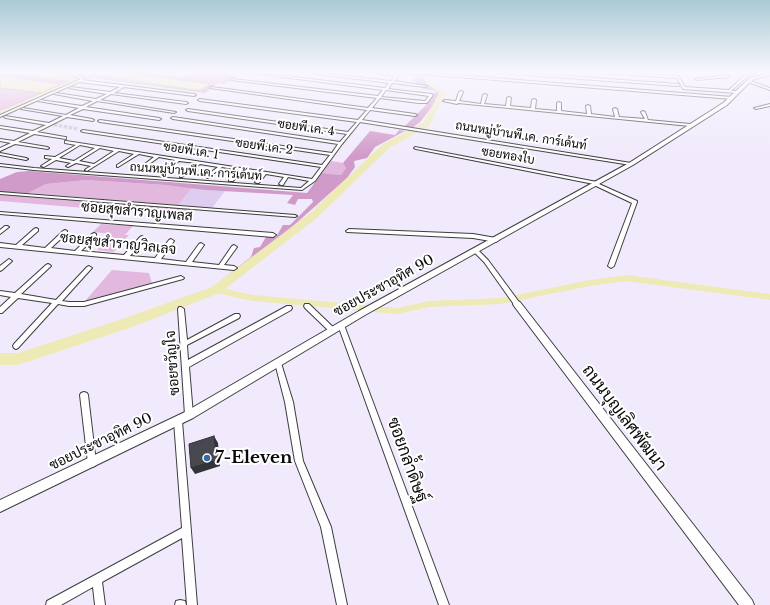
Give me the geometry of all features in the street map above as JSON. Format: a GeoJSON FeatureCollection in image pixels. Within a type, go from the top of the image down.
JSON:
{"type":"FeatureCollection","features":[{"type":"Feature","properties":{"kind":"street"},"geometry":{"type":"LineString","coordinates":[[0,116],[35,100]]}},
{"type":"Feature","properties":{"kind":"street"},"geometry":{"type":"LineString","coordinates":[[0,150],[97,100]]}},
{"type":"Feature","properties":{"kind":"street"},"geometry":{"type":"LineString","coordinates":[[98,100],[174,112]]}},
{"type":"Feature","properties":{"kind":"street"},"geometry":{"type":"LineString","coordinates":[[101,111],[120,100]]}},
{"type":"Feature","properties":{"kind":"street"},"geometry":{"type":"LineString","coordinates":[[122,114],[144,100]]}},
{"type":"Feature","properties":{"kind":"street"},"geometry":{"type":"LineString","coordinates":[[164,100],[186,103]]}},
{"type":"Feature","properties":{"kind":"street"},"geometry":{"type":"LineString","coordinates":[[202,100],[360,121]]}},
{"type":"Feature","properties":{"kind":"street"},"geometry":{"type":"LineString","coordinates":[[309,100],[415,115]]}},
{"type":"Feature","properties":{"kind":"street","name":"ถนนหมู่บ้านพี.เค. การ์เด้นท์"},"geometry":{"type":"LineString","coordinates":[[0,165],[34,170],[297,189],[306,186],[313,180],[332,154],[377,100]]}},
{"type":"Feature","properties":{"kind":"street"},"geometry":{"type":"LineString","coordinates":[[407,100],[422,102],[426,102],[427,100]]}},
{"type":"Feature","properties":{"kind":"street"},"geometry":{"type":"LineString","coordinates":[[482,105],[483,100]]}},
{"type":"Feature","properties":{"kind":"street"},"geometry":{"type":"LineString","coordinates":[[508,108],[509,100]]}},
{"type":"Feature","properties":{"kind":"street"},"geometry":{"type":"LineString","coordinates":[[533,110],[534,100]]}},
{"type":"Feature","properties":{"kind":"street","name":"ซอยประชาอุทิศ 90"},"geometry":{"type":"LineString","coordinates":[[0,506],[189,415],[332,330],[631,164],[729,100]]}},
{"type":"Feature","properties":{"kind":"street"},"geometry":{"type":"LineString","coordinates":[[40,101],[159,119]]}},
{"type":"Feature","properties":{"kind":"street"},"geometry":{"type":"LineString","coordinates":[[145,117],[170,101]]}},
{"type":"Feature","properties":{"kind":"street"},"geometry":{"type":"LineString","coordinates":[[445,101],[690,125]]}},
{"type":"Feature","properties":{"kind":"street"},"geometry":{"type":"LineString","coordinates":[[559,103],[559,112]]}},
{"type":"Feature","properties":{"kind":"street"},"geometry":{"type":"LineString","coordinates":[[756,108],[770,105]]}},
{"type":"Feature","properties":{"kind":"street"},"geometry":{"type":"LineString","coordinates":[[588,106],[589,115]]}},
{"type":"Feature","properties":{"kind":"street"},"geometry":{"type":"LineString","coordinates":[[23,109],[92,120]]}},
{"type":"Feature","properties":{"kind":"street"},"geometry":{"type":"LineString","coordinates":[[615,109],[617,118]]}},
{"type":"Feature","properties":{"kind":"street"},"geometry":{"type":"LineString","coordinates":[[188,110],[350,133]]}},
{"type":"Feature","properties":{"kind":"street"},"geometry":{"type":"LineString","coordinates":[[643,112],[646,121]]}},
{"type":"Feature","properties":{"kind":"street"},"geometry":{"type":"LineString","coordinates":[[6,117],[49,124]]}},
{"type":"Feature","properties":{"kind":"street","name":"ซอยพี.เค. 4"},"geometry":{"type":"LineString","coordinates":[[173,118],[341,143]]}},
{"type":"Feature","properties":{"kind":"street"},"geometry":{"type":"LineString","coordinates":[[100,121],[332,154]]}},
{"type":"Feature","properties":{"kind":"street","name":"ถนนหมู่บ้านพี.เค. การ์เด้นท์"},"geometry":{"type":"LineString","coordinates":[[360,121],[631,164]]}},
{"type":"Feature","properties":{"kind":"street"},"geometry":{"type":"LineString","coordinates":[[124,129],[129,126]]}},
{"type":"Feature","properties":{"kind":"street","name":"ซอยพี.เค. 1"},"geometry":{"type":"LineString","coordinates":[[0,127],[80,144],[313,180]]}},
{"type":"Feature","properties":{"kind":"street","name":"ซอยพี.เค. 2"},"geometry":{"type":"LineString","coordinates":[[83,131],[323,166]]}},
{"type":"Feature","properties":{"kind":"street"},"geometry":{"type":"LineString","coordinates":[[114,135],[119,132]]}},
{"type":"Feature","properties":{"kind":"street"},"geometry":{"type":"LineString","coordinates":[[0,140],[48,148]]}},
{"type":"Feature","properties":{"kind":"street"},"geometry":{"type":"LineString","coordinates":[[43,166],[80,144]]}},
{"type":"Feature","properties":{"kind":"street"},"geometry":{"type":"LineString","coordinates":[[68,166],[99,147]]}},
{"type":"Feature","properties":{"kind":"street","name":"ซอยทองใบ"},"geometry":{"type":"LineString","coordinates":[[416,148],[596,184],[635,202],[612,266]]}},
{"type":"Feature","properties":{"kind":"street"},"geometry":{"type":"LineString","coordinates":[[87,170],[118,150]]}},
{"type":"Feature","properties":{"kind":"street"},"geometry":{"type":"LineString","coordinates":[[118,166],[138,153]]}},
{"type":"Feature","properties":{"kind":"street"},"geometry":{"type":"LineString","coordinates":[[0,154],[26,159]]}},
{"type":"Feature","properties":{"kind":"street"},"geometry":{"type":"LineString","coordinates":[[138,171],[158,156]]}},
{"type":"Feature","properties":{"kind":"street"},"geometry":{"type":"LineString","coordinates":[[46,157],[95,165]]}},
{"type":"Feature","properties":{"kind":"street"},"geometry":{"type":"LineString","coordinates":[[162,172],[179,159]]}},
{"type":"Feature","properties":{"kind":"street"},"geometry":{"type":"LineString","coordinates":[[182,176],[200,162]]}},
{"type":"Feature","properties":{"kind":"street"},"geometry":{"type":"LineString","coordinates":[[208,177],[221,166]]}},
{"type":"Feature","properties":{"kind":"street"},"geometry":{"type":"LineString","coordinates":[[231,180],[242,169]]}},
{"type":"Feature","properties":{"kind":"street"},"geometry":{"type":"LineString","coordinates":[[256,182],[265,172]]}},
{"type":"Feature","properties":{"kind":"street"},"geometry":{"type":"LineString","coordinates":[[281,184],[287,176]]}},
{"type":"Feature","properties":{"kind":"street"},"geometry":{"type":"LineString","coordinates":[[0,193],[296,216]]}},
{"type":"Feature","properties":{"kind":"street","name":"ซอยสุขสำราญเพลส"},"geometry":{"type":"LineString","coordinates":[[0,212],[273,235]]}},
{"type":"Feature","properties":{"kind":"street"},"geometry":{"type":"LineString","coordinates":[[0,232],[7,227]]}},
{"type":"Feature","properties":{"kind":"street"},"geometry":{"type":"LineString","coordinates":[[17,246],[36,230]]}},
{"type":"Feature","properties":{"kind":"street"},"geometry":{"type":"LineString","coordinates":[[349,231],[466,236],[496,240]]}},
{"type":"Feature","properties":{"kind":"street"},"geometry":{"type":"LineString","coordinates":[[47,250],[66,232]]}},
{"type":"Feature","properties":{"kind":"street"},"geometry":{"type":"LineString","coordinates":[[77,252],[94,235]]}},
{"type":"Feature","properties":{"kind":"street"},"geometry":{"type":"LineString","coordinates":[[126,257],[142,238]]}},
{"type":"Feature","properties":{"kind":"street"},"geometry":{"type":"LineString","coordinates":[[157,260],[171,241]]}},
{"type":"Feature","properties":{"kind":"street","name":"ซอยสุขสำราญวิลเลจ"},"geometry":{"type":"LineString","coordinates":[[0,245],[234,268]]}},
{"type":"Feature","properties":{"kind":"street"},"geometry":{"type":"LineString","coordinates":[[188,263],[201,245]]}},
{"type":"Feature","properties":{"kind":"street"},"geometry":{"type":"LineString","coordinates":[[221,266],[234,247]]}},
{"type":"Feature","properties":{"kind":"street","name":"ถนนบุญเลิศพัฒนา"},"geometry":{"type":"LineString","coordinates":[[476,251],[486,262],[747,605]]}},
{"type":"Feature","properties":{"kind":"street"},"geometry":{"type":"LineString","coordinates":[[0,269],[9,261]]}},
{"type":"Feature","properties":{"kind":"street"},"geometry":{"type":"LineString","coordinates":[[0,311],[48,266]]}},
{"type":"Feature","properties":{"kind":"street"},"geometry":{"type":"LineString","coordinates":[[16,346],[89,268]]}},
{"type":"Feature","properties":{"kind":"street"},"geometry":{"type":"LineString","coordinates":[[0,293],[56,302],[84,304],[181,278]]}},
{"type":"Feature","properties":{"kind":"street"},"geometry":{"type":"LineString","coordinates":[[307,306],[332,330]]}},
{"type":"Feature","properties":{"kind":"street"},"geometry":{"type":"LineString","coordinates":[[186,365],[289,308]]}},
{"type":"Feature","properties":{"kind":"street","name":"ซอยขวัญใจ"},"geometry":{"type":"LineString","coordinates":[[181,309],[189,415]]}},
{"type":"Feature","properties":{"kind":"street"},"geometry":{"type":"LineString","coordinates":[[184,344],[237,316]]}},
{"type":"Feature","properties":{"kind":"street","name":"ซอยกล้ำดิษฐ์"},"geometry":{"type":"LineString","coordinates":[[341,325],[444,605]]}},
{"type":"Feature","properties":{"kind":"street"},"geometry":{"type":"LineString","coordinates":[[278,363],[289,402],[299,461],[326,527],[342,605]]}},
{"type":"Feature","properties":{"kind":"street"},"geometry":{"type":"LineString","coordinates":[[84,395],[92,463]]}},
{"type":"Feature","properties":{"kind":"street"},"geometry":{"type":"LineString","coordinates":[[178,421],[192,605]]}},
{"type":"Feature","properties":{"kind":"street"},"geometry":{"type":"LineString","coordinates":[[52,605],[187,530]]}},
{"type":"Feature","properties":{"kind":"street"},"geometry":{"type":"LineString","coordinates":[[97,580],[100,605]]}},
{"type":"Feature","properties":{"kind":"shaded area"},"geometry":{"type":"Polygon","coordinates":[[[0,100],[26,100],[0,112],[0,100]]]}},
{"type":"Feature","properties":{"kind":"shaded area"},"geometry":{"type":"Polygon","coordinates":[[[23,100],[33,100],[0,115],[0,112],[23,100]]]}},
{"type":"Feature","properties":{"kind":"shaded area"},"geometry":{"type":"Polygon","coordinates":[[[429,100],[437,100],[420,122],[412,128],[404,127],[429,100]]]}},
{"type":"Feature","properties":{"kind":"shaded area"},"geometry":{"type":"Polygon","coordinates":[[[399,130],[405,131],[375,147],[367,158],[354,161],[355,167],[347,178],[284,234],[220,281],[251,257],[254,248],[260,247],[266,237],[276,237],[283,225],[290,225],[313,202],[312,199],[298,199],[295,205],[287,203],[293,195],[205,190],[165,185],[87,180],[46,184],[28,193],[0,192],[0,179],[17,172],[29,171],[307,193],[322,173],[341,175],[346,168],[343,163],[370,131],[395,135],[399,130]]]}},
{"type":"Feature","properties":{"kind":"shaded area"},"geometry":{"type":"Polygon","coordinates":[[[331,161],[343,163],[346,168],[341,175],[322,173],[331,161]]]}},
{"type":"Feature","properties":{"kind":"shaded area"},"geometry":{"type":"Polygon","coordinates":[[[87,180],[192,188],[178,205],[28,193],[46,184],[87,180]]]}},
{"type":"Feature","properties":{"kind":"shaded area"},"geometry":{"type":"Polygon","coordinates":[[[192,188],[225,191],[212,208],[178,205],[192,188]]]}},
{"type":"Feature","properties":{"kind":"shaded area"},"geometry":{"type":"Polygon","coordinates":[[[0,194],[188,209],[182,216],[0,201],[0,194]]]}},
{"type":"Feature","properties":{"kind":"shaded area"},"geometry":{"type":"Polygon","coordinates":[[[101,224],[133,226],[125,235],[129,235],[114,252],[97,250],[112,234],[93,232],[101,224]]]}},
{"type":"Feature","properties":{"kind":"shaded area"},"geometry":{"type":"Polygon","coordinates":[[[112,270],[149,273],[152,283],[85,301],[112,270]]]}},
{"type":"Feature","properties":{"kind":"building"},"geometry":{"type":"Polygon","coordinates":[[[214,436],[217,460],[191,468],[189,444],[214,436]]]}},
{"type":"Feature","properties":{"kind":"waterway"},"geometry":{"type":"LineString","coordinates":[[0,113],[29,100]]}},
{"type":"Feature","properties":{"kind":"waterway"},"geometry":{"type":"LineString","coordinates":[[0,359],[18,359],[127,323],[216,290],[314,215],[386,146],[426,124],[439,100]]}},
{"type":"Feature","properties":{"kind":"waterway"},"geometry":{"type":"LineString","coordinates":[[216,290],[253,298],[397,311],[429,304],[501,301],[590,283],[626,278],[770,297]]}},
{"type":"Feature","properties":{"kind":"tunnel"},"geometry":{"type":"LineString","coordinates":[[49,124],[79,129]]}},
{"type":"Feature","properties":{"kind":"place","name":"7-Eleven"},"geometry":{"type":"Point","coordinates":[207,458]}}]}
